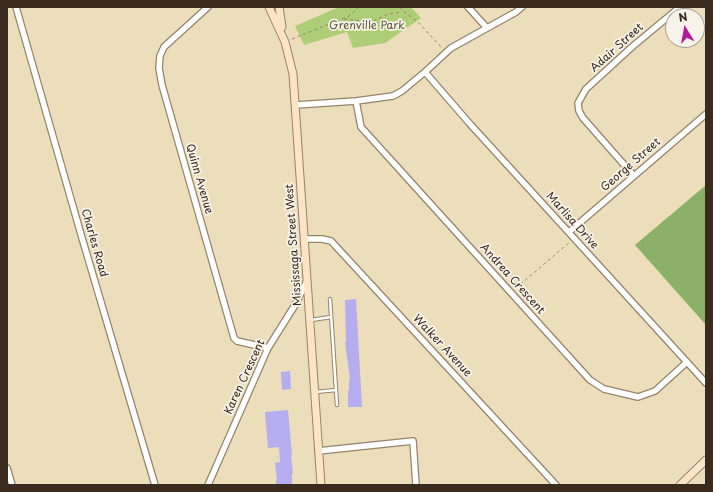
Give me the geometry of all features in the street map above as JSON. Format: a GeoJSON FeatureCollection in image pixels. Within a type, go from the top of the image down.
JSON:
{"type":"FeatureCollection","features":[{"type":"Feature","properties":{"kind":"street","name":"Charles Road"},"geometry":{"type":"LineString","coordinates":[[16,7],[155,485]]}},
{"type":"Feature","properties":{"kind":"street","name":"Quinn Avenue"},"geometry":{"type":"LineString","coordinates":[[208,7],[164,47],[160,56],[159,68],[162,85],[234,338],[238,341],[268,348]]}},
{"type":"Feature","properties":{"kind":"street","name":"Mississaga Street West"},"geometry":{"type":"LineString","coordinates":[[269,7],[284,40],[293,74],[321,485]]}},
{"type":"Feature","properties":{"kind":"street"},"geometry":{"type":"LineString","coordinates":[[279,7],[284,40]]}},
{"type":"Feature","properties":{"kind":"street"},"geometry":{"type":"LineString","coordinates":[[468,7],[487,28]]}},
{"type":"Feature","properties":{"kind":"street"},"geometry":{"type":"LineString","coordinates":[[296,105],[356,102],[393,96],[402,91],[425,72],[446,52],[522,7]]}},
{"type":"Feature","properties":{"kind":"street","name":"Adair Street"},"geometry":{"type":"LineString","coordinates":[[634,176],[582,118],[578,104],[586,89],[633,46],[680,7]]}},
{"type":"Feature","properties":{"kind":"street","name":"Marlisa Drive"},"geometry":{"type":"LineString","coordinates":[[425,72],[470,124],[706,383]]}},
{"type":"Feature","properties":{"kind":"street","name":"Andrea Crescent"},"geometry":{"type":"LineString","coordinates":[[356,102],[361,127],[590,380],[604,389],[638,397],[655,391],[687,362]]}},
{"type":"Feature","properties":{"kind":"street","name":"George Street"},"geometry":{"type":"LineString","coordinates":[[569,232],[706,114]]}},
{"type":"Feature","properties":{"kind":"street","name":"Walker Avenue"},"geometry":{"type":"LineString","coordinates":[[304,239],[322,239],[331,241],[554,484]]}},
{"type":"Feature","properties":{"kind":"street","name":"Karen Crescent"},"geometry":{"type":"LineString","coordinates":[[208,485],[268,348],[308,281]]}},
{"type":"Feature","properties":{"kind":"street"},"geometry":{"type":"LineString","coordinates":[[318,451],[413,441],[416,485]]}},
{"type":"Feature","properties":{"kind":"street"},"geometry":{"type":"LineString","coordinates":[[680,485],[706,460]]}},
{"type":"Feature","properties":{"kind":"street"},"geometry":{"type":"LineString","coordinates":[[7,468],[12,485]]}},
{"type":"Feature","properties":{"kind":"lane"},"geometry":{"type":"LineString","coordinates":[[330,299],[337,405]]}},
{"type":"Feature","properties":{"kind":"lane"},"geometry":{"type":"LineString","coordinates":[[310,320],[332,317]]}},
{"type":"Feature","properties":{"kind":"lane"},"geometry":{"type":"LineString","coordinates":[[314,392],[336,390]]}},
{"type":"Feature","properties":{"kind":"path"},"geometry":{"type":"LineString","coordinates":[[284,40],[349,16],[359,7]]}},
{"type":"Feature","properties":{"kind":"path"},"geometry":{"type":"LineString","coordinates":[[400,7],[418,22],[446,52]]}},
{"type":"Feature","properties":{"kind":"path"},"geometry":{"type":"LineString","coordinates":[[342,19],[371,22],[388,14],[403,11]]}},
{"type":"Feature","properties":{"kind":"path"},"geometry":{"type":"LineString","coordinates":[[511,293],[574,238]]}},
{"type":"Feature","properties":{"kind":"green space","name":"Grenville Park"},"geometry":{"type":"Polygon","coordinates":[[[339,7],[411,7],[421,18],[385,43],[353,48],[347,32],[304,45],[295,26],[339,7]]]}},
{"type":"Feature","properties":{"kind":"green space"},"geometry":{"type":"Polygon","coordinates":[[[706,185],[706,325],[635,245],[706,185]]]}},
{"type":"Feature","properties":{"kind":"building"},"geometry":{"type":"Polygon","coordinates":[[[356,299],[362,407],[348,407],[348,390],[350,379],[345,342],[345,300],[356,299]]]}},
{"type":"Feature","properties":{"kind":"building"},"geometry":{"type":"Polygon","coordinates":[[[290,371],[291,389],[282,390],[281,372],[290,371]]]}},
{"type":"Feature","properties":{"kind":"building"},"geometry":{"type":"Polygon","coordinates":[[[288,410],[293,473],[292,485],[276,485],[277,480],[275,463],[280,462],[279,447],[268,448],[265,412],[288,410]]]}}]}
